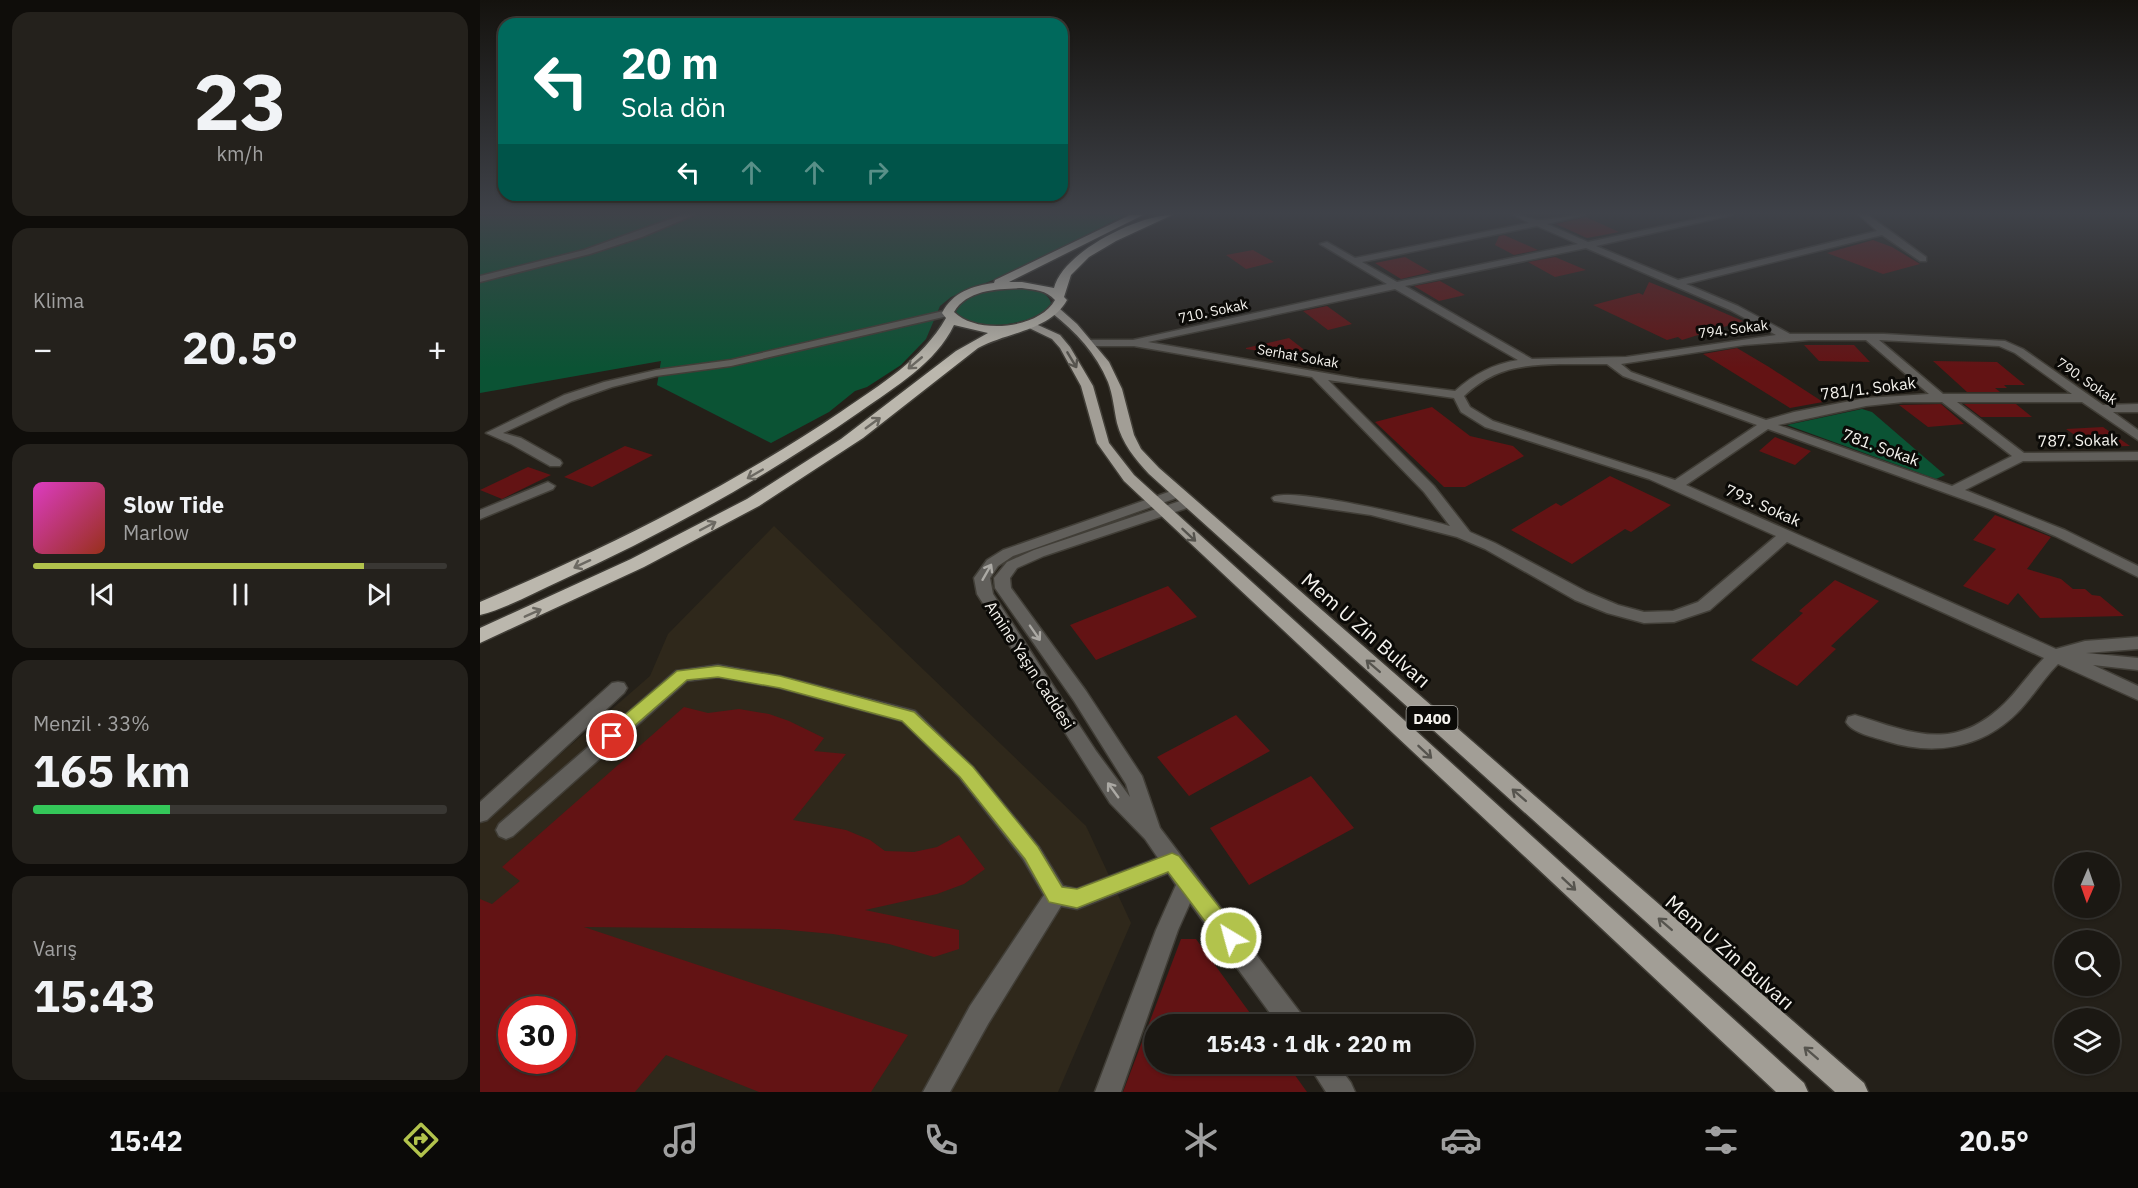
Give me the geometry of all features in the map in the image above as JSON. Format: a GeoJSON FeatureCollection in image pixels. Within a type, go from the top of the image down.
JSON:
{"type":"FeatureCollection","features":[{"type":"Feature","properties":{"kind":"highway"},"geometry":{"type":"LineString","coordinates":[[480,609],[545,582],[624,544],[759,473],[894,380],[945,335],[954,302],[1035,266]]}},
{"type":"Feature","properties":{"kind":"highway"},"geometry":{"type":"LineString","coordinates":[[480,636],[648,558],[788,481],[878,419],[974,345],[990,336],[1029,324],[1058,303],[1065,274],[1074,266]]}},
{"type":"Feature","properties":{"kind":"highway"},"geometry":{"type":"LineString","coordinates":[[970,293],[995,286],[1022,285],[1045,288],[1058,303]]}},
{"type":"Feature","properties":{"kind":"highway"},"geometry":{"type":"LineString","coordinates":[[950,316],[974,328],[991,329],[1029,324]]}},
{"type":"Feature","properties":{"kind":"main road","name":"Mem U Zin Bulvarı"},"geometry":{"type":"LineString","coordinates":[[1058,303],[1090,343],[1114,383],[1129,440],[1138,454],[1183,498],[1855,1092]]}},
{"type":"Feature","properties":{"kind":"main road","name":"D400"},"geometry":{"type":"LineString","coordinates":[[1029,324],[1056,337],[1065,346],[1087,386],[1103,443],[1129,478],[1795,1092]]}},
{"type":"Feature","properties":{"kind":"street"},"geometry":{"type":"LineString","coordinates":[[480,279],[533,266]]}},
{"type":"Feature","properties":{"kind":"street"},"geometry":{"type":"LineString","coordinates":[[1360,266],[1531,363]]}},
{"type":"Feature","properties":{"kind":"street","name":"710. Sokak"},"geometry":{"type":"LineString","coordinates":[[1090,343],[1133,343],[1491,266]]}},
{"type":"Feature","properties":{"kind":"street"},"geometry":{"type":"LineString","coordinates":[[1633,266],[1754,317],[1787,338]]}},
{"type":"Feature","properties":{"kind":"street"},"geometry":{"type":"LineString","coordinates":[[1674,284],[1747,266]]}},
{"type":"Feature","properties":{"kind":"street"},"geometry":{"type":"LineString","coordinates":[[484,434],[568,398],[608,384],[776,353],[950,316]]}},
{"type":"Feature","properties":{"kind":"street","name":"794. Sokak"},"geometry":{"type":"LineString","coordinates":[[1458,394],[1466,385],[1484,373],[1531,363],[1610,361],[1740,342],[1787,338],[1984,341],[2001,343],[2019,351]]}},
{"type":"Feature","properties":{"kind":"street"},"geometry":{"type":"LineString","coordinates":[[1869,338],[1942,398],[2021,457]]}},
{"type":"Feature","properties":{"kind":"street","name":"Serhat Sokak"},"geometry":{"type":"LineString","coordinates":[[1133,343],[1359,382],[1458,394]]}},
{"type":"Feature","properties":{"kind":"street","name":"790. Sokak"},"geometry":{"type":"LineString","coordinates":[[2019,351],[2138,436]]}},
{"type":"Feature","properties":{"kind":"street","name":"781. Sokak"},"geometry":{"type":"LineString","coordinates":[[1610,361],[1627,374],[2039,523],[2138,572]]}},
{"type":"Feature","properties":{"kind":"street"},"geometry":{"type":"LineString","coordinates":[[1313,373],[1429,489],[1465,535]]}},
{"type":"Feature","properties":{"kind":"street","name":"793. Sokak"},"geometry":{"type":"LineString","coordinates":[[1458,394],[1465,409],[1488,424],[1586,454],[1676,486],[2138,693]]}},
{"type":"Feature","properties":{"kind":"street","name":"781/1. Sokak"},"geometry":{"type":"LineString","coordinates":[[1676,486],[1767,424],[1794,416],[1866,402],[1942,398],[2085,398]]}},
{"type":"Feature","properties":{"kind":"street"},"geometry":{"type":"LineString","coordinates":[[2101,409],[2138,408]]}},
{"type":"Feature","properties":{"kind":"street"},"geometry":{"type":"LineString","coordinates":[[484,434],[516,441],[555,464]]}},
{"type":"Feature","properties":{"kind":"street","name":"787. Sokak"},"geometry":{"type":"LineString","coordinates":[[1953,491],[2021,457],[2138,456]]}},
{"type":"Feature","properties":{"kind":"street"},"geometry":{"type":"LineString","coordinates":[[480,515],[548,486]]}},
{"type":"Feature","properties":{"kind":"street","name":"Amine Yaşın Caddesi"},"geometry":{"type":"LineString","coordinates":[[1152,833],[1135,782],[1080,696],[1009,597],[1001,582],[1008,568],[1019,561],[1183,498]]}},
{"type":"Feature","properties":{"kind":"street"},"geometry":{"type":"LineString","coordinates":[[1279,498],[1381,511],[1415,519],[1465,535],[1533,568],[1609,610],[1651,617],[1682,616],[1704,606],[1786,535]]}},
{"type":"Feature","properties":{"kind":"street","name":"Amine Yaşın Caddesi"},"geometry":{"type":"LineString","coordinates":[[1159,507],[1008,553],[988,568],[982,578],[982,586],[1089,756],[1118,796],[1152,833],[1286,1014]]}},
{"type":"Feature","properties":{"kind":"street"},"geometry":{"type":"LineString","coordinates":[[1855,722],[1907,740],[1940,742],[1966,739],[1982,731],[2009,711],[2057,656],[2082,648],[2138,643]]}},
{"type":"Feature","properties":{"kind":"street"},"geometry":{"type":"LineString","coordinates":[[2057,656],[2138,664]]}},
{"type":"Feature","properties":{"kind":"street"},"geometry":{"type":"LineString","coordinates":[[506,830],[682,675],[718,671],[780,682],[908,716],[966,772],[1032,853],[1056,895]]}},
{"type":"Feature","properties":{"kind":"street"},"geometry":{"type":"LineString","coordinates":[[480,814],[618,688]]}},
{"type":"Feature","properties":{"kind":"street"},"geometry":{"type":"LineString","coordinates":[[1056,895],[1077,898],[1172,862]]}},
{"type":"Feature","properties":{"kind":"street"},"geometry":{"type":"LineString","coordinates":[[1108,1092],[1167,930],[1188,884]]}},
{"type":"Feature","properties":{"kind":"street"},"geometry":{"type":"LineString","coordinates":[[936,1092],[979,1015],[1056,895]]}},
{"type":"Feature","properties":{"kind":"street"},"geometry":{"type":"LineString","coordinates":[[1328,1074],[1342,1092]]}},
{"type":"Feature","properties":{"kind":"shaded area"},"geometry":{"type":"Polygon","coordinates":[[[774,526],[1086,826],[1131,923],[1058,1092],[480,1092],[480,824],[650,676],[668,634],[774,526]]]}},
{"type":"Feature","properties":{"kind":"green space"},"geometry":{"type":"Polygon","coordinates":[[[480,266],[1026,266],[951,297],[940,306],[926,339],[901,365],[867,387],[855,391],[829,412],[771,443],[657,385],[661,361],[480,393],[480,266]]]}},
{"type":"Feature","properties":{"kind":"green space"},"geometry":{"type":"Polygon","coordinates":[[[1006,288],[1025,288],[1044,293],[1051,303],[1044,311],[1033,317],[1005,324],[976,323],[964,319],[956,312],[964,301],[976,294],[1006,288]]]}},
{"type":"Feature","properties":{"kind":"green space"},"geometry":{"type":"Polygon","coordinates":[[[1862,409],[1872,412],[1945,475],[1936,479],[1787,425],[1862,409]]]}},
{"type":"Feature","properties":{"kind":"building"},"geometry":{"type":"Polygon","coordinates":[[[1242,266],[1258,266],[1246,269],[1242,266]]]}},
{"type":"Feature","properties":{"kind":"building"},"geometry":{"type":"Polygon","coordinates":[[[1380,266],[1421,266],[1431,272],[1401,279],[1380,266]]]}},
{"type":"Feature","properties":{"kind":"building"},"geometry":{"type":"Polygon","coordinates":[[[1535,266],[1576,266],[1586,270],[1555,277],[1535,266]]]}},
{"type":"Feature","properties":{"kind":"building"},"geometry":{"type":"Polygon","coordinates":[[[1862,266],[1913,266],[1883,274],[1862,266]]]}},
{"type":"Feature","properties":{"kind":"building"},"geometry":{"type":"Polygon","coordinates":[[[1440,281],[1465,295],[1439,301],[1414,286],[1440,281]]]}},
{"type":"Feature","properties":{"kind":"building"},"geometry":{"type":"Polygon","coordinates":[[[1649,282],[1743,321],[1682,340],[1678,337],[1667,340],[1593,305],[1639,293],[1643,295],[1649,282]]]}},
{"type":"Feature","properties":{"kind":"building"},"geometry":{"type":"Polygon","coordinates":[[[1327,306],[1352,324],[1328,330],[1303,311],[1327,306]]]}},
{"type":"Feature","properties":{"kind":"building"},"geometry":{"type":"Polygon","coordinates":[[[1289,338],[1316,359],[1246,349],[1246,348],[1289,338]]]}},
{"type":"Feature","properties":{"kind":"building"},"geometry":{"type":"Polygon","coordinates":[[[1804,345],[1854,345],[1870,362],[1819,361],[1804,345]]]}},
{"type":"Feature","properties":{"kind":"building"},"geometry":{"type":"Polygon","coordinates":[[[1737,348],[1823,402],[1790,408],[1703,354],[1737,348]]]}},
{"type":"Feature","properties":{"kind":"building"},"geometry":{"type":"Polygon","coordinates":[[[1933,361],[1997,362],[2025,385],[2004,385],[2007,388],[1995,388],[2000,392],[1967,392],[1933,361]]]}},
{"type":"Feature","properties":{"kind":"building"},"geometry":{"type":"Polygon","coordinates":[[[1941,404],[1964,424],[1928,427],[1899,405],[1941,404]]]}},
{"type":"Feature","properties":{"kind":"building"},"geometry":{"type":"Polygon","coordinates":[[[1964,404],[2016,404],[2032,417],[1981,417],[1964,404]]]}},
{"type":"Feature","properties":{"kind":"building"},"geometry":{"type":"Polygon","coordinates":[[[1432,407],[1470,436],[1513,446],[1524,456],[1465,487],[1444,487],[1375,422],[1432,407]]]}},
{"type":"Feature","properties":{"kind":"building"},"geometry":{"type":"Polygon","coordinates":[[[2103,427],[2130,446],[2092,447],[2066,429],[2103,427]]]}},
{"type":"Feature","properties":{"kind":"building"},"geometry":{"type":"Polygon","coordinates":[[[1775,437],[1811,451],[1795,465],[1759,451],[1775,437]]]}},
{"type":"Feature","properties":{"kind":"building"},"geometry":{"type":"Polygon","coordinates":[[[625,446],[653,455],[592,487],[564,477],[625,446]]]}},
{"type":"Feature","properties":{"kind":"building"},"geometry":{"type":"Polygon","coordinates":[[[528,467],[551,475],[502,499],[480,490],[528,467]]]}},
{"type":"Feature","properties":{"kind":"building"},"geometry":{"type":"Polygon","coordinates":[[[1610,476],[1671,505],[1631,532],[1625,529],[1572,564],[1511,530],[1556,503],[1561,506],[1610,476]]]}},
{"type":"Feature","properties":{"kind":"building"},"geometry":{"type":"Polygon","coordinates":[[[1995,515],[2051,537],[2027,569],[2061,579],[2073,589],[2085,589],[2092,595],[2100,596],[2124,616],[2040,618],[2018,593],[2008,605],[1963,586],[1996,549],[1973,540],[1995,515]]]}},
{"type":"Feature","properties":{"kind":"building"},"geometry":{"type":"Polygon","coordinates":[[[1835,580],[1879,601],[1831,646],[1836,649],[1797,686],[1751,660],[1803,613],[1799,611],[1835,580]]]}},
{"type":"Feature","properties":{"kind":"building"},"geometry":{"type":"Polygon","coordinates":[[[1168,586],[1197,617],[1096,660],[1070,625],[1168,586]]]}},
{"type":"Feature","properties":{"kind":"building"},"geometry":{"type":"Polygon","coordinates":[[[684,707],[708,713],[739,709],[769,714],[824,738],[814,751],[846,754],[793,820],[846,830],[870,840],[885,851],[914,852],[937,847],[959,835],[985,869],[964,884],[937,894],[865,910],[959,930],[959,949],[934,957],[889,944],[833,934],[778,929],[584,927],[908,1035],[871,1092],[759,1092],[666,1055],[635,1092],[480,1092],[480,899],[492,904],[520,881],[502,867],[684,707]]]}},
{"type":"Feature","properties":{"kind":"building"},"geometry":{"type":"Polygon","coordinates":[[[1236,715],[1270,751],[1189,796],[1157,757],[1236,715]]]}},
{"type":"Feature","properties":{"kind":"building"},"geometry":{"type":"Polygon","coordinates":[[[1311,776],[1354,828],[1249,885],[1210,828],[1311,776]]]}},
{"type":"Feature","properties":{"kind":"building"},"geometry":{"type":"Polygon","coordinates":[[[1181,939],[1196,939],[1251,1014],[1153,1014],[1181,939]]]}},
{"type":"Feature","properties":{"kind":"building"},"geometry":{"type":"Polygon","coordinates":[[[1144,1037],[1144,1074],[1294,1074],[1307,1092],[1123,1092],[1144,1037]]]}},
{"type":"Feature","properties":{"kind":"route"},"geometry":{"type":"LineString","coordinates":[[612,736],[682,675],[718,671],[780,682],[908,716],[966,772],[1032,853],[1056,895],[1077,898],[1172,862],[1231,938]]}}]}
